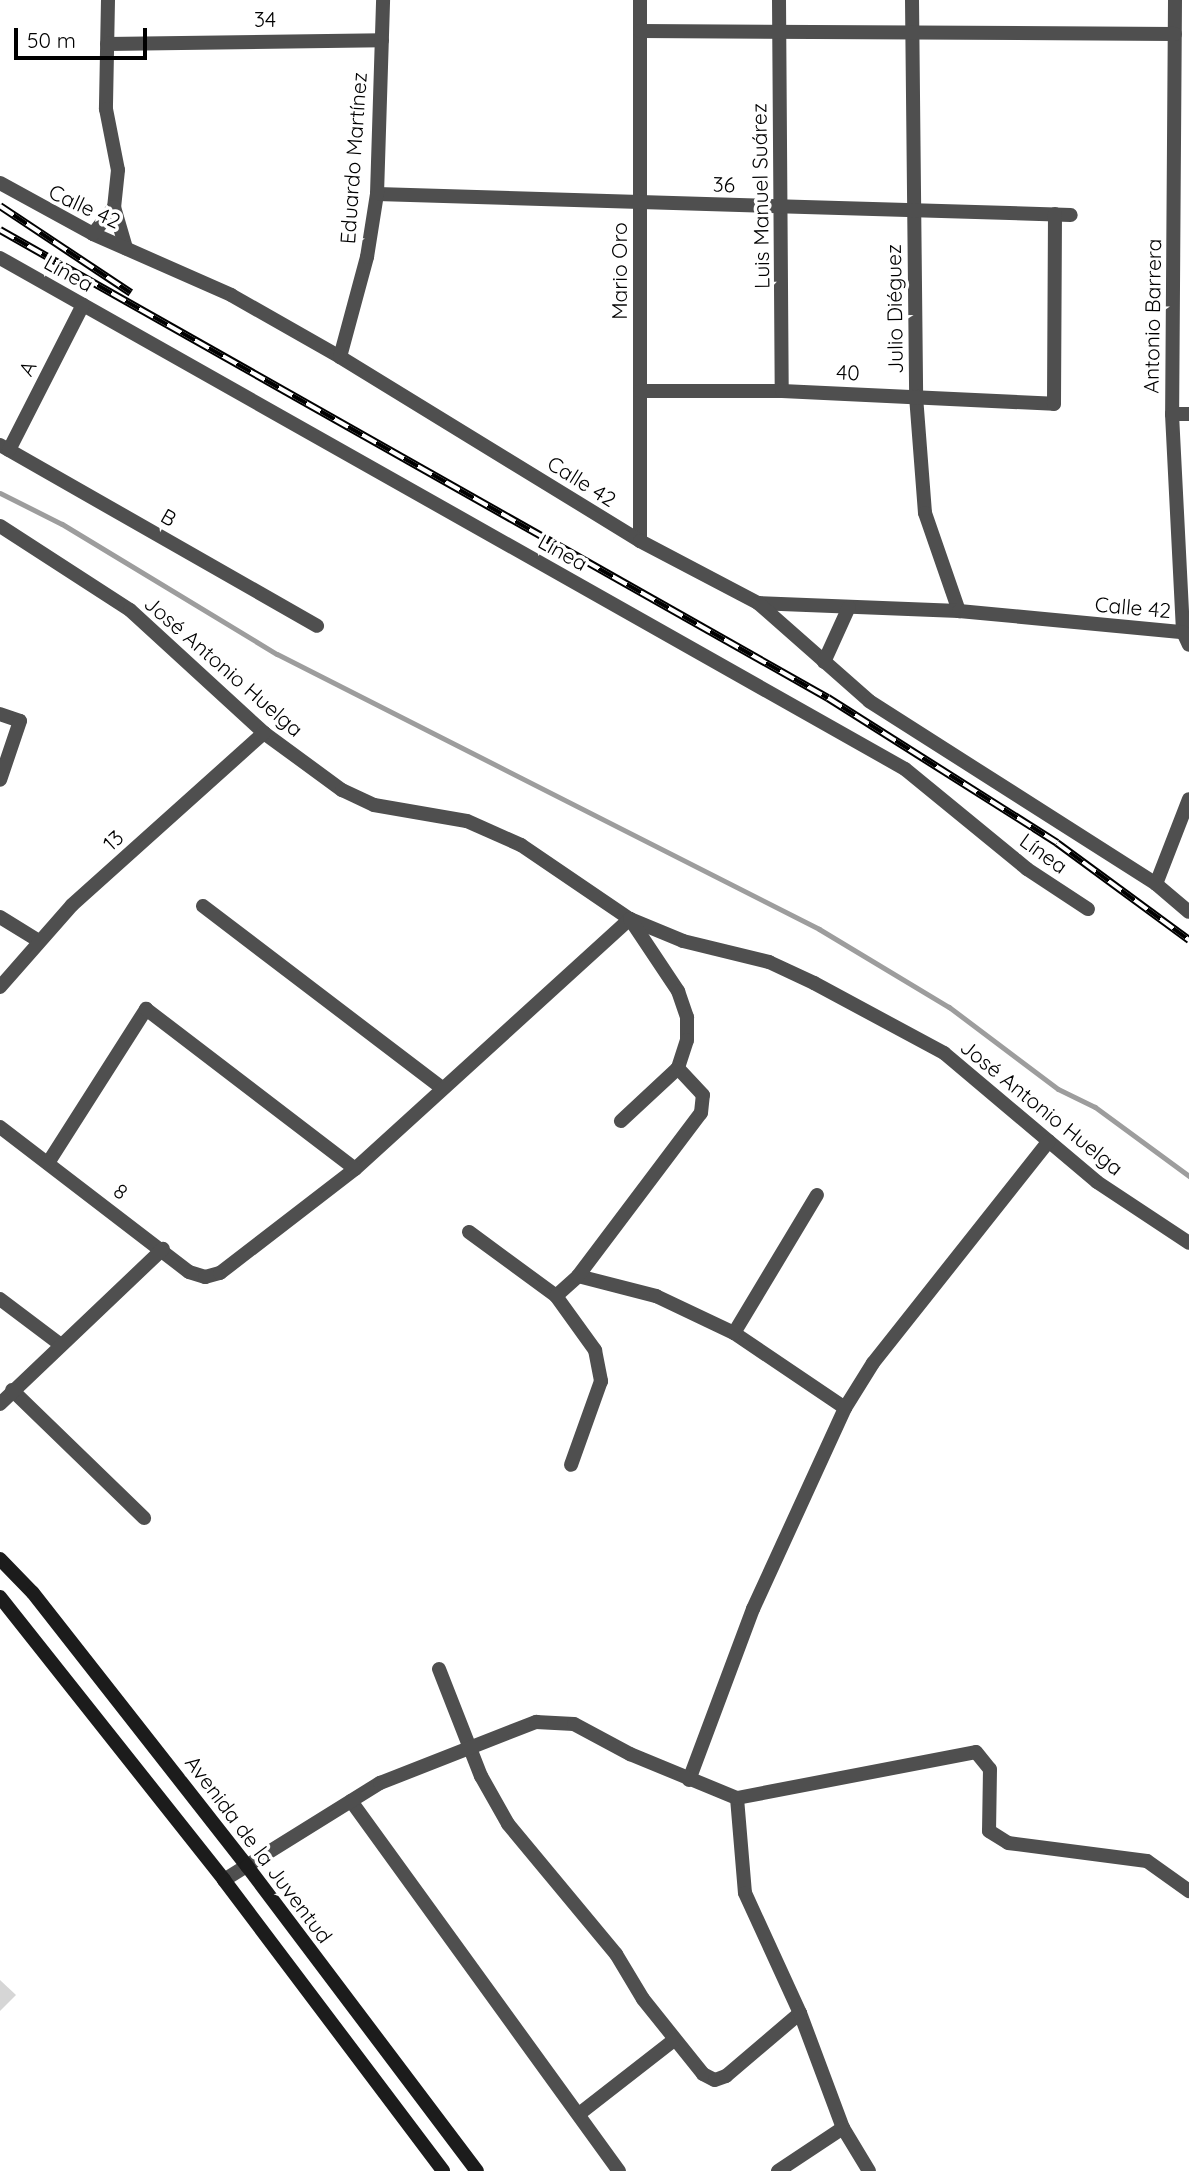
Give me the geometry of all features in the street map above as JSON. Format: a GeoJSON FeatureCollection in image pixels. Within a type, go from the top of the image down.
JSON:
{"type":"FeatureCollection","features":[{"type":"Feature","properties":{"kind":"main road","name":"Avenida de la Juventud"},"geometry":{"type":"LineString","coordinates":[[0,1559],[33,1593],[247,1866],[477,2171]]}},
{"type":"Feature","properties":{"kind":"main road"},"geometry":{"type":"LineString","coordinates":[[0,1597],[224,1881],[443,2171]]}},
{"type":"Feature","properties":{"kind":"street"},"geometry":{"type":"LineString","coordinates":[[108,0],[106,109],[118,170],[114,207],[126,248]]}},
{"type":"Feature","properties":{"kind":"street","name":"Eduardo Martínez"},"geometry":{"type":"LineString","coordinates":[[340,356],[367,257],[376,194],[383,0]]}},
{"type":"Feature","properties":{"kind":"street","name":"Mario Oro"},"geometry":{"type":"LineString","coordinates":[[640,0],[640,541]]}},
{"type":"Feature","properties":{"kind":"street","name":"Luis Manuel Suárez"},"geometry":{"type":"LineString","coordinates":[[779,0],[783,206],[782,391]]}},
{"type":"Feature","properties":{"kind":"street","name":"Julio Diéguez"},"geometry":{"type":"LineString","coordinates":[[912,0],[916,396],[925,513],[959,611]]}},
{"type":"Feature","properties":{"kind":"street","name":"Antonio Barrera"},"geometry":{"type":"LineString","coordinates":[[1174,0],[1182,146],[1172,414],[1184,545],[1186,639]]}},
{"type":"Feature","properties":{"kind":"street"},"geometry":{"type":"LineString","coordinates":[[640,31],[1175,34]]}},
{"type":"Feature","properties":{"kind":"street","name":"34"},"geometry":{"type":"LineString","coordinates":[[107,44],[382,40]]}},
{"type":"Feature","properties":{"kind":"street","name":"Calle 42"},"geometry":{"type":"LineString","coordinates":[[0,183],[93,234],[230,295],[340,356],[640,541],[758,603],[959,611],[1186,639]]}},
{"type":"Feature","properties":{"kind":"street","name":"36"},"geometry":{"type":"LineString","coordinates":[[376,194],[1070,215]]}},
{"type":"Feature","properties":{"kind":"street"},"geometry":{"type":"LineString","coordinates":[[93,234],[114,207]]}},
{"type":"Feature","properties":{"kind":"street","name":"40"},"geometry":{"type":"LineString","coordinates":[[640,391],[782,391],[1054,404],[1055,215]]}},
{"type":"Feature","properties":{"kind":"street","name":"Línea"},"geometry":{"type":"LineString","coordinates":[[0,258],[905,769],[1027,869],[1088,909]]}},
{"type":"Feature","properties":{"kind":"street","name":"A"},"geometry":{"type":"LineString","coordinates":[[4,447],[83,305]]}},
{"type":"Feature","properties":{"kind":"street"},"geometry":{"type":"LineString","coordinates":[[1172,414],[1189,414]]}},
{"type":"Feature","properties":{"kind":"street","name":"B"},"geometry":{"type":"LineString","coordinates":[[4,447],[317,626]]}},
{"type":"Feature","properties":{"kind":"street","name":"José Antonio Huelga"},"geometry":{"type":"LineString","coordinates":[[0,526],[17,533],[130,610],[264,733],[341,790],[374,805],[467,821],[521,845],[630,919],[683,941],[769,962],[944,1053],[1097,1182],[1189,1243]]}},
{"type":"Feature","properties":{"kind":"street","name":"Línea"},"geometry":{"type":"LineString","coordinates":[[758,603],[869,701],[1156,884],[1189,912]]}},
{"type":"Feature","properties":{"kind":"street"},"geometry":{"type":"LineString","coordinates":[[824,662],[849,607]]}},
{"type":"Feature","properties":{"kind":"street"},"geometry":{"type":"LineString","coordinates":[[0,714],[20,721],[0,779]]}},
{"type":"Feature","properties":{"kind":"street","name":"13"},"geometry":{"type":"LineString","coordinates":[[0,987],[72,905],[264,733]]}},
{"type":"Feature","properties":{"kind":"street"},"geometry":{"type":"LineString","coordinates":[[1156,884],[1189,799]]}},
{"type":"Feature","properties":{"kind":"street"},"geometry":{"type":"LineString","coordinates":[[202,906],[441,1087]]}},
{"type":"Feature","properties":{"kind":"street"},"geometry":{"type":"LineString","coordinates":[[0,917],[39,941]]}},
{"type":"Feature","properties":{"kind":"street"},"geometry":{"type":"LineString","coordinates":[[48,1163],[146,1009],[355,1168],[441,1087],[630,919],[678,991],[687,1017],[687,1040],[678,1068],[621,1121]]}},
{"type":"Feature","properties":{"kind":"street"},"geometry":{"type":"LineString","coordinates":[[556,1296],[578,1276],[701,1113],[703,1095],[678,1068]]}},
{"type":"Feature","properties":{"kind":"street","name":"8"},"geometry":{"type":"LineString","coordinates":[[0,1127],[163,1249],[189,1272],[205,1277],[220,1273],[355,1168]]}},
{"type":"Feature","properties":{"kind":"street"},"geometry":{"type":"LineString","coordinates":[[689,1780],[753,1609],[845,1408],[873,1363],[1049,1141]]}},
{"type":"Feature","properties":{"kind":"street"},"geometry":{"type":"LineString","coordinates":[[734,1333],[817,1195]]}},
{"type":"Feature","properties":{"kind":"street"},"geometry":{"type":"LineString","coordinates":[[469,1232],[556,1296],[595,1350],[601,1381],[572,1465]]}},
{"type":"Feature","properties":{"kind":"street"},"geometry":{"type":"LineString","coordinates":[[0,1404],[163,1249]]}},
{"type":"Feature","properties":{"kind":"street"},"geometry":{"type":"LineString","coordinates":[[578,1276],[656,1296],[734,1333],[845,1408]]}},
{"type":"Feature","properties":{"kind":"street"},"geometry":{"type":"LineString","coordinates":[[0,1299],[61,1345]]}},
{"type":"Feature","properties":{"kind":"street"},"geometry":{"type":"LineString","coordinates":[[12,1390],[144,1518]]}},
{"type":"Feature","properties":{"kind":"street"},"geometry":{"type":"LineString","coordinates":[[439,1669],[468,1748],[509,1824],[616,1954],[674,2040],[703,2074],[715,2080],[726,2076],[800,2013]]}},
{"type":"Feature","properties":{"kind":"street"},"geometry":{"type":"LineString","coordinates":[[224,1881],[380,1783],[536,1722],[574,1724],[689,1780],[737,1798],[976,1752],[990,1769],[989,1831],[1008,1843],[1147,1861],[1189,1891]]}},
{"type":"Feature","properties":{"kind":"street"},"geometry":{"type":"LineString","coordinates":[[737,1798],[746,1894],[800,2013],[842,2127],[869,2171]]}},
{"type":"Feature","properties":{"kind":"street"},"geometry":{"type":"LineString","coordinates":[[351,1801],[579,2114],[615,2170]]}},
{"type":"Feature","properties":{"kind":"street"},"geometry":{"type":"LineString","coordinates":[[579,2114],[674,2040]]}},
{"type":"Feature","properties":{"kind":"street"},"geometry":{"type":"LineString","coordinates":[[778,2171],[842,2127]]}},
{"type":"Feature","properties":{"kind":"shaded area"},"geometry":{"type":"Polygon","coordinates":[[[0,1980],[16,1995],[0,2011],[0,1980]]]}},
{"type":"Feature","properties":{"kind":"waterway"},"geometry":{"type":"LineString","coordinates":[[0,493],[62,524],[277,654],[819,929],[949,1007],[1058,1089],[1095,1107],[1189,1176]]}},
{"type":"Feature","properties":{"kind":"railway"},"geometry":{"type":"LineString","coordinates":[[0,206],[131,293]]}},
{"type":"Feature","properties":{"kind":"railway"},"geometry":{"type":"LineString","coordinates":[[0,230],[828,698],[1057,843],[1189,940]]}}]}
